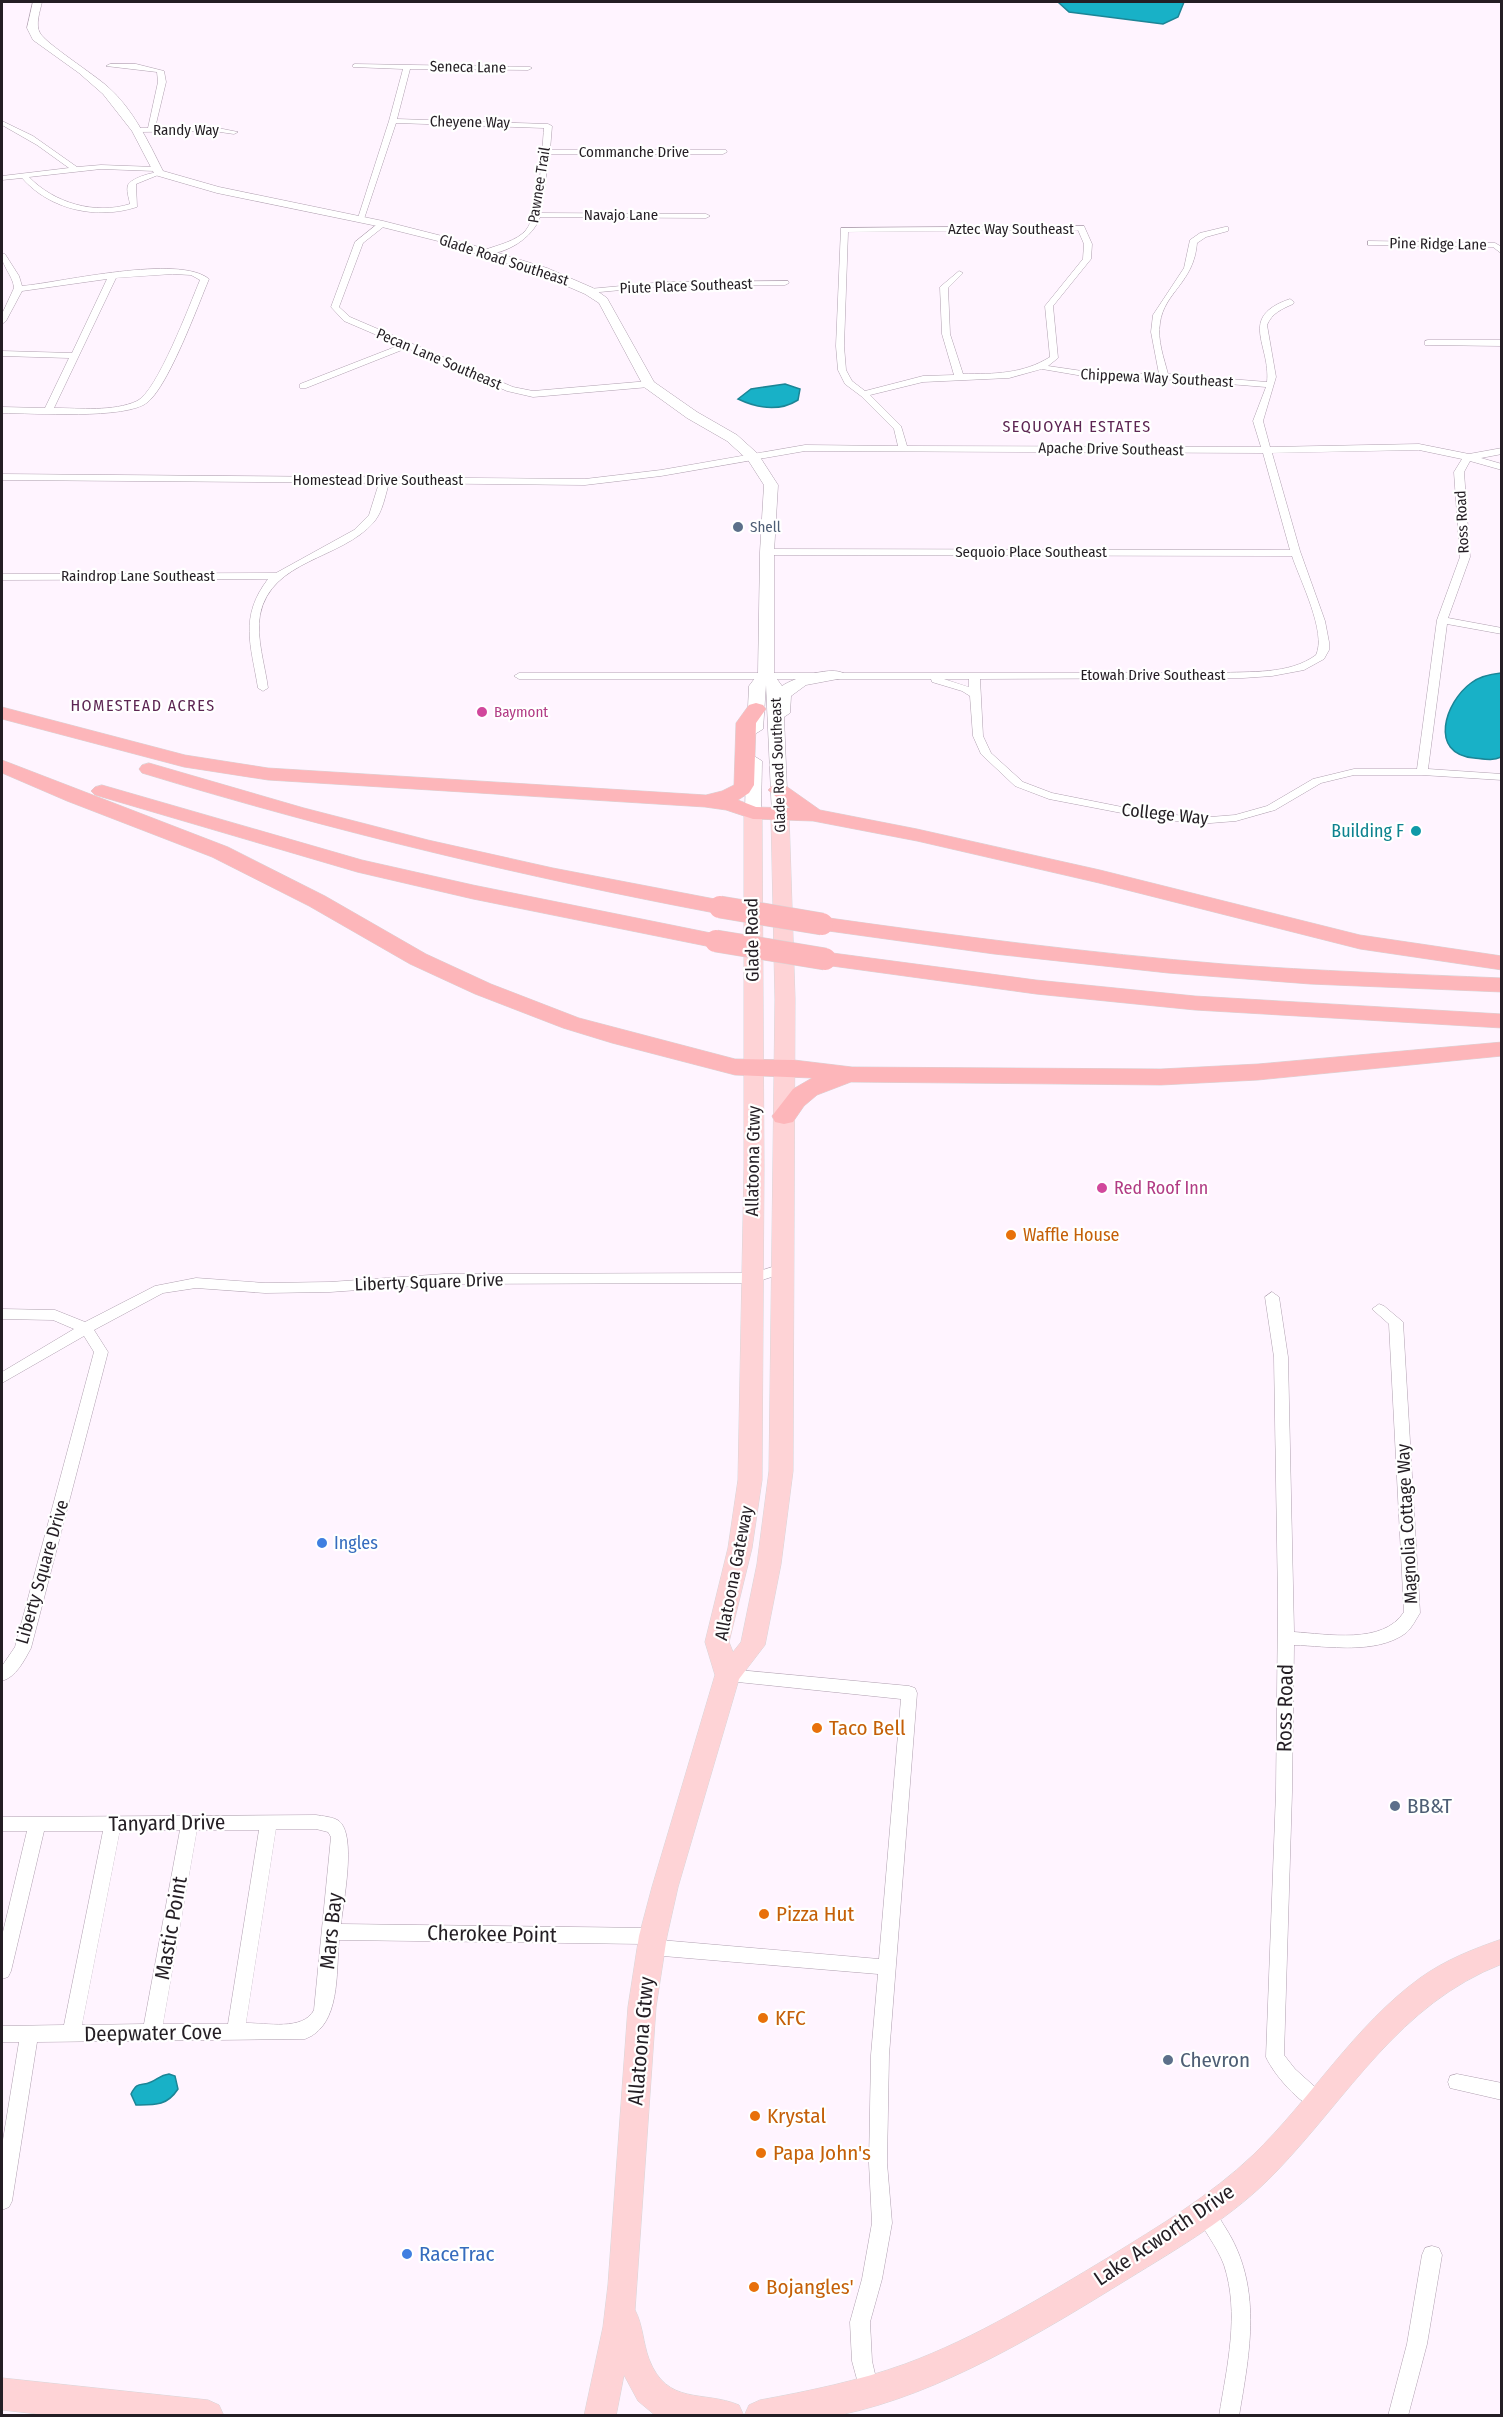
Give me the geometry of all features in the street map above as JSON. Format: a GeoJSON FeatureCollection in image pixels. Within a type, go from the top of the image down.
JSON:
{"type":"FeatureCollection","features":[{"type":"Feature","properties":{"kind":"highway"},"geometry":{"type":"LineString","coordinates":[[705,801],[729,796],[742,789],[746,723],[756,709]]}},
{"type":"Feature","properties":{"kind":"highway"},"geometry":{"type":"LineString","coordinates":[[2,712],[184,761],[268,774],[705,801],[730,804],[753,813],[813,815],[1000,853],[1360,942],[1502,963]]}},
{"type":"Feature","properties":{"kind":"highway"},"geometry":{"type":"LineString","coordinates":[[2,725],[385,836],[560,876],[720,907],[978,946],[1118,961],[1293,976],[1502,985]]}},
{"type":"Feature","properties":{"kind":"highway"},"geometry":{"type":"LineString","coordinates":[[2,760],[357,865],[473,892],[716,941],[825,959],[1036,987],[1172,1001],[1502,1021]]}},
{"type":"Feature","properties":{"kind":"highway"},"geometry":{"type":"LineString","coordinates":[[2,766],[74,797],[230,857],[317,901],[448,975],[514,1002],[620,1038],[735,1067],[784,1067],[852,1075],[1209,1075],[1502,1048]]}},
{"type":"Feature","properties":{"kind":"highway"},"geometry":{"type":"LineString","coordinates":[[779,783],[813,815]]}},
{"type":"Feature","properties":{"kind":"highway"},"geometry":{"type":"LineString","coordinates":[[784,1116],[799,1095],[806,1090],[827,1081],[852,1075]]}},
{"type":"Feature","properties":{"kind":"main road","name":"Glade Road"},"geometry":{"type":"LineString","coordinates":[[753,813],[754,1068]]}},
{"type":"Feature","properties":{"kind":"main road","name":"Glade Road Southeast"},"geometry":{"type":"LineString","coordinates":[[780,814],[781,842]]}},
{"type":"Feature","properties":{"kind":"main road","name":"Glade Road"},"geometry":{"type":"LineString","coordinates":[[781,842],[784,1067]]}},
{"type":"Feature","properties":{"kind":"main road"},"geometry":{"type":"LineString","coordinates":[[782,1269],[784,1067]]}},
{"type":"Feature","properties":{"kind":"main road","name":"Allatoona Gtwy"},"geometry":{"type":"LineString","coordinates":[[752,1254],[754,1068]]}},
{"type":"Feature","properties":{"kind":"main road","name":"Allatoona Gateway"},"geometry":{"type":"LineString","coordinates":[[728,1675],[717,1642],[736,1571],[748,1501],[752,1254]]}},
{"type":"Feature","properties":{"kind":"main road","name":"Allatoona Gateway"},"geometry":{"type":"LineString","coordinates":[[728,1675],[753,1645],[770,1564],[781,1472],[782,1269]]}},
{"type":"Feature","properties":{"kind":"main road","name":"Allatoona Gtwy"},"geometry":{"type":"LineString","coordinates":[[600,2415],[621,2299],[642,2007],[652,1942],[664,1887],[728,1675]]}},
{"type":"Feature","properties":{"kind":"main road","name":"Lake Acworth Drive"},"geometry":{"type":"LineString","coordinates":[[760,2415],[869,2391],[926,2371],[1052,2308],[1171,2235],[1205,2212],[1264,2164],[1354,2060],[1401,2012],[1439,1980],[1502,1951]]}},
{"type":"Feature","properties":{"kind":"main road"},"geometry":{"type":"LineString","coordinates":[[621,2299],[628,2344],[640,2375],[654,2395],[669,2405],[728,2415]]}},
{"type":"Feature","properties":{"kind":"main road"},"geometry":{"type":"LineString","coordinates":[[6,2391],[208,2415]]}},
{"type":"Feature","properties":{"kind":"street"},"geometry":{"type":"LineString","coordinates":[[37,2],[33,33],[96,82],[137,130],[157,171]]}},
{"type":"Feature","properties":{"kind":"street"},"geometry":{"type":"LineString","coordinates":[[110,66],[136,66],[160,72],[162,82],[151,130]]}},
{"type":"Feature","properties":{"kind":"street","name":"Seneca Lane"},"geometry":{"type":"LineString","coordinates":[[355,66],[528,68]]}},
{"type":"Feature","properties":{"kind":"street"},"geometry":{"type":"LineString","coordinates":[[360,219],[393,121],[408,66]]}},
{"type":"Feature","properties":{"kind":"street","name":"Cheyene Way"},"geometry":{"type":"LineString","coordinates":[[393,121],[548,126]]}},
{"type":"Feature","properties":{"kind":"street"},"geometry":{"type":"LineString","coordinates":[[2,123],[13,127],[56,154],[75,169]]}},
{"type":"Feature","properties":{"kind":"street","name":"Pawnee Trail"},"geometry":{"type":"LineString","coordinates":[[487,252],[523,237],[532,230],[537,215],[548,126]]}},
{"type":"Feature","properties":{"kind":"street","name":"Randy Way"},"geometry":{"type":"LineString","coordinates":[[137,130],[213,129],[234,132]]}},
{"type":"Feature","properties":{"kind":"street","name":"Commanche Drive"},"geometry":{"type":"LineString","coordinates":[[545,152],[723,152]]}},
{"type":"Feature","properties":{"kind":"street"},"geometry":{"type":"LineString","coordinates":[[2,178],[123,166],[157,171]]}},
{"type":"Feature","properties":{"kind":"street"},"geometry":{"type":"LineString","coordinates":[[23,175],[45,195],[60,202],[80,208],[107,209],[134,205],[131,187],[133,183],[157,171]]}},
{"type":"Feature","properties":{"kind":"street","name":"Glade Road Southeast"},"geometry":{"type":"LineString","coordinates":[[157,171],[217,190],[383,224],[487,252],[543,271],[588,291],[603,301],[649,384],[692,416],[732,438],[753,457],[771,485],[767,552],[766,675],[775,687],[776,760],[780,814]]}},
{"type":"Feature","properties":{"kind":"street","name":"Navajo Lane"},"geometry":{"type":"LineString","coordinates":[[537,215],[706,216]]}},
{"type":"Feature","properties":{"kind":"street","name":"Pecan Lane Southeast"},"geometry":{"type":"LineString","coordinates":[[383,224],[359,242],[335,307],[347,319],[510,389],[533,394],[649,384]]}},
{"type":"Feature","properties":{"kind":"street","name":"Aztec Way Southeast"},"geometry":{"type":"LineString","coordinates":[[903,447],[897,428],[864,394],[848,382],[842,370],[840,346],[844,230],[1080,228],[1088,244],[1087,259],[1049,306],[1054,358],[1043,367]]}},
{"type":"Feature","properties":{"kind":"street"},"geometry":{"type":"LineString","coordinates":[[1164,377],[1155,324],[1164,304],[1188,273],[1194,256],[1193,242],[1203,235],[1225,229]]}},
{"type":"Feature","properties":{"kind":"street","name":"Pine Ridge Lane"},"geometry":{"type":"LineString","coordinates":[[1371,243],[1495,245],[1502,252]]}},
{"type":"Feature","properties":{"kind":"street"},"geometry":{"type":"LineString","coordinates":[[2,256],[20,281],[20,289],[2,321]]}},
{"type":"Feature","properties":{"kind":"street"},"geometry":{"type":"LineString","coordinates":[[2,410],[118,409],[144,401],[159,381],[205,279],[196,273],[174,270],[20,289]]}},
{"type":"Feature","properties":{"kind":"street"},"geometry":{"type":"LineString","coordinates":[[959,273],[944,287],[946,334],[959,375]]}},
{"type":"Feature","properties":{"kind":"street"},"geometry":{"type":"LineString","coordinates":[[49,410],[111,277]]}},
{"type":"Feature","properties":{"kind":"street","name":"Piute Place Southeast"},"geometry":{"type":"LineString","coordinates":[[588,291],[664,284],[784,284]]}},
{"type":"Feature","properties":{"kind":"street"},"geometry":{"type":"LineString","coordinates":[[1271,385],[1272,375],[1263,341],[1263,322],[1276,308],[1290,302]]}},
{"type":"Feature","properties":{"kind":"street"},"geometry":{"type":"LineString","coordinates":[[1428,343],[1502,343]]}},
{"type":"Feature","properties":{"kind":"street"},"geometry":{"type":"LineString","coordinates":[[303,386],[407,345]]}},
{"type":"Feature","properties":{"kind":"street"},"geometry":{"type":"LineString","coordinates":[[2,353],[75,356]]}},
{"type":"Feature","properties":{"kind":"street"},"geometry":{"type":"LineString","coordinates":[[864,394],[922,380],[959,375],[1020,375],[1043,367]]}},
{"type":"Feature","properties":{"kind":"street","name":"Chippewa Way Southeast"},"geometry":{"type":"LineString","coordinates":[[1043,367],[1079,375],[1205,378],[1271,385]]}},
{"type":"Feature","properties":{"kind":"street","name":"Etowah Drive Southeast"},"geometry":{"type":"LineString","coordinates":[[519,676],[1218,676],[1297,670],[1321,657],[1325,645],[1322,626],[1295,553],[1258,422],[1271,385]]}},
{"type":"Feature","properties":{"kind":"street","name":"Apache Drive Southeast"},"geometry":{"type":"LineString","coordinates":[[753,457],[805,448],[1267,450],[1419,447],[1502,467]]}},
{"type":"Feature","properties":{"kind":"street"},"geometry":{"type":"LineString","coordinates":[[1468,457],[1502,451]]}},
{"type":"Feature","properties":{"kind":"street","name":"Homestead Drive Southeast"},"geometry":{"type":"LineString","coordinates":[[2,477],[585,482],[661,473],[753,457]]}},
{"type":"Feature","properties":{"kind":"street","name":"Ross Road"},"geometry":{"type":"LineString","coordinates":[[1422,772],[1442,620],[1465,556],[1459,472],[1468,457]]}},
{"type":"Feature","properties":{"kind":"street"},"geometry":{"type":"LineString","coordinates":[[263,688],[254,618],[262,590],[275,576],[334,547],[363,528],[373,516],[385,480]]}},
{"type":"Feature","properties":{"kind":"street","name":"Sequoio Place Southeast"},"geometry":{"type":"LineString","coordinates":[[767,552],[1295,553]]}},
{"type":"Feature","properties":{"kind":"street","name":"Raindrop Lane Southeast"},"geometry":{"type":"LineString","coordinates":[[2,577],[275,576]]}},
{"type":"Feature","properties":{"kind":"street"},"geometry":{"type":"LineString","coordinates":[[1442,620],[1502,631]]}},
{"type":"Feature","properties":{"kind":"street"},"geometry":{"type":"LineString","coordinates":[[753,813],[757,686],[766,675]]}},
{"type":"Feature","properties":{"kind":"street"},"geometry":{"type":"LineString","coordinates":[[779,783],[784,693],[805,681],[838,675]]}},
{"type":"Feature","properties":{"kind":"street"},"geometry":{"type":"LineString","coordinates":[[886,675],[942,681],[975,695]]}},
{"type":"Feature","properties":{"kind":"street","name":"College Way"},"geometry":{"type":"LineString","coordinates":[[974,675],[978,736],[987,754],[1019,784],[1049,796],[1132,812],[1198,821],[1236,818],[1271,808],[1317,781],[1354,772],[1422,772],[1502,777]]}},
{"type":"Feature","properties":{"kind":"street"},"geometry":{"type":"LineString","coordinates":[[1387,772],[1416,762],[1424,756]]}},
{"type":"Feature","properties":{"kind":"street","name":"Liberty Square Drive"},"geometry":{"type":"LineString","coordinates":[[2,1675],[11,1667],[23,1648],[101,1352],[86,1328],[160,1289],[196,1283],[330,1287],[444,1280],[753,1278],[782,1269]]}},
{"type":"Feature","properties":{"kind":"street","name":"Ross Road"},"geometry":{"type":"LineString","coordinates":[[1272,1297],[1281,1357],[1286,1638],[1284,1792],[1275,2056],[1288,2075],[1318,2103]]}},
{"type":"Feature","properties":{"kind":"street","name":"Magnolia Cottage Way"},"geometry":{"type":"LineString","coordinates":[[1286,1638],[1335,1640],[1376,1638],[1402,1628],[1412,1613],[1396,1322],[1379,1309]]}},
{"type":"Feature","properties":{"kind":"street"},"geometry":{"type":"LineString","coordinates":[[2,1314],[55,1315],[86,1328]]}},
{"type":"Feature","properties":{"kind":"street"},"geometry":{"type":"LineString","coordinates":[[2,1378],[86,1328]]}},
{"type":"Feature","properties":{"kind":"street"},"geometry":{"type":"LineString","coordinates":[[728,1675],[909,1693],[880,2055],[878,2163],[882,2223],[872,2279],[860,2322],[862,2361],[869,2391]]}},
{"type":"Feature","properties":{"kind":"street"},"geometry":{"type":"LineString","coordinates":[[236,2032],[269,1822]]}},
{"type":"Feature","properties":{"kind":"street","name":"Tanyard Drive"},"geometry":{"type":"LineString","coordinates":[[2,1824],[316,1822],[333,1826]]}},
{"type":"Feature","properties":{"kind":"street","name":"Mastic Point"},"geometry":{"type":"LineString","coordinates":[[152,2033],[190,1823]]}},
{"type":"Feature","properties":{"kind":"street"},"geometry":{"type":"LineString","coordinates":[[70,2034],[113,1824]]}},
{"type":"Feature","properties":{"kind":"street"},"geometry":{"type":"LineString","coordinates":[[2,1971],[37,1825]]}},
{"type":"Feature","properties":{"kind":"street","name":"Mars Bay"},"geometry":{"type":"LineString","coordinates":[[305,2031],[317,2022],[323,2011],[340,1844],[339,1835],[333,1826]]}},
{"type":"Feature","properties":{"kind":"street","name":"Cherokee Point"},"geometry":{"type":"LineString","coordinates":[[331,1932],[652,1942],[886,1966]]}},
{"type":"Feature","properties":{"kind":"street","name":"Deepwater Cove"},"geometry":{"type":"LineString","coordinates":[[2,2034],[305,2031]]}},
{"type":"Feature","properties":{"kind":"street"},"geometry":{"type":"LineString","coordinates":[[2,2201],[29,2034]]}},
{"type":"Feature","properties":{"kind":"street"},"geometry":{"type":"LineString","coordinates":[[1457,2082],[1502,2092]]}},
{"type":"Feature","properties":{"kind":"street"},"geometry":{"type":"LineString","coordinates":[[1205,2212],[1221,2235],[1237,2274],[1242,2297],[1243,2324],[1229,2415]]}},
{"type":"Feature","properties":{"kind":"street"},"geometry":{"type":"LineString","coordinates":[[1398,2415],[1417,2344],[1432,2255]]}},
{"type":"Feature","properties":{"kind":"water"},"geometry":{"type":"Polygon","coordinates":[[[1058,2],[1184,2],[1178,17],[1163,24],[1069,12],[1058,2]]]}},
{"type":"Feature","properties":{"kind":"water"},"geometry":{"type":"Polygon","coordinates":[[[785,384],[800,389],[798,400],[791,404],[768,407],[753,405],[738,399],[751,389],[785,384]]]}},
{"type":"Feature","properties":{"kind":"water"},"geometry":{"type":"Polygon","coordinates":[[[1501,673],[1501,757],[1485,759],[1460,754],[1450,747],[1446,738],[1448,714],[1454,702],[1474,681],[1501,673]]]}},
{"type":"Feature","properties":{"kind":"water"},"geometry":{"type":"Polygon","coordinates":[[[169,2074],[175,2076],[178,2089],[174,2095],[165,2102],[136,2105],[131,2094],[136,2087],[169,2074]]]}},
{"type":"Feature","properties":{"kind":"place","name":"Shell"},"geometry":{"type":"Point","coordinates":[738,527]}},
{"type":"Feature","properties":{"kind":"place","name":"Baymont"},"geometry":{"type":"Point","coordinates":[482,712]}},
{"type":"Feature","properties":{"kind":"place","name":"Building F"},"geometry":{"type":"Point","coordinates":[1416,831]}},
{"type":"Feature","properties":{"kind":"place","name":"Red Roof Inn"},"geometry":{"type":"Point","coordinates":[1102,1188]}},
{"type":"Feature","properties":{"kind":"place","name":"Waffle House"},"geometry":{"type":"Point","coordinates":[1011,1235]}},
{"type":"Feature","properties":{"kind":"place","name":"Ingles"},"geometry":{"type":"Point","coordinates":[322,1543]}},
{"type":"Feature","properties":{"kind":"place","name":"Taco Bell"},"geometry":{"type":"Point","coordinates":[817,1728]}},
{"type":"Feature","properties":{"kind":"place","name":"BB&T"},"geometry":{"type":"Point","coordinates":[1395,1806]}},
{"type":"Feature","properties":{"kind":"place","name":"Pizza Hut"},"geometry":{"type":"Point","coordinates":[764,1914]}},
{"type":"Feature","properties":{"kind":"place","name":"KFC"},"geometry":{"type":"Point","coordinates":[763,2018]}},
{"type":"Feature","properties":{"kind":"place","name":"Chevron"},"geometry":{"type":"Point","coordinates":[1168,2060]}},
{"type":"Feature","properties":{"kind":"place","name":"Krystal"},"geometry":{"type":"Point","coordinates":[755,2116]}},
{"type":"Feature","properties":{"kind":"place","name":"Papa John's"},"geometry":{"type":"Point","coordinates":[761,2153]}},
{"type":"Feature","properties":{"kind":"place","name":"RaceTrac"},"geometry":{"type":"Point","coordinates":[407,2254]}},
{"type":"Feature","properties":{"kind":"place","name":"Bojangles'"},"geometry":{"type":"Point","coordinates":[754,2287]}},
{"type":"Feature","properties":{"kind":"district","name":"SEQUOYAH ESTATES"},"geometry":{"type":"Point","coordinates":[1077,426]}},
{"type":"Feature","properties":{"kind":"district","name":"HOMESTEAD ACRES"},"geometry":{"type":"Point","coordinates":[143,705]}}]}
